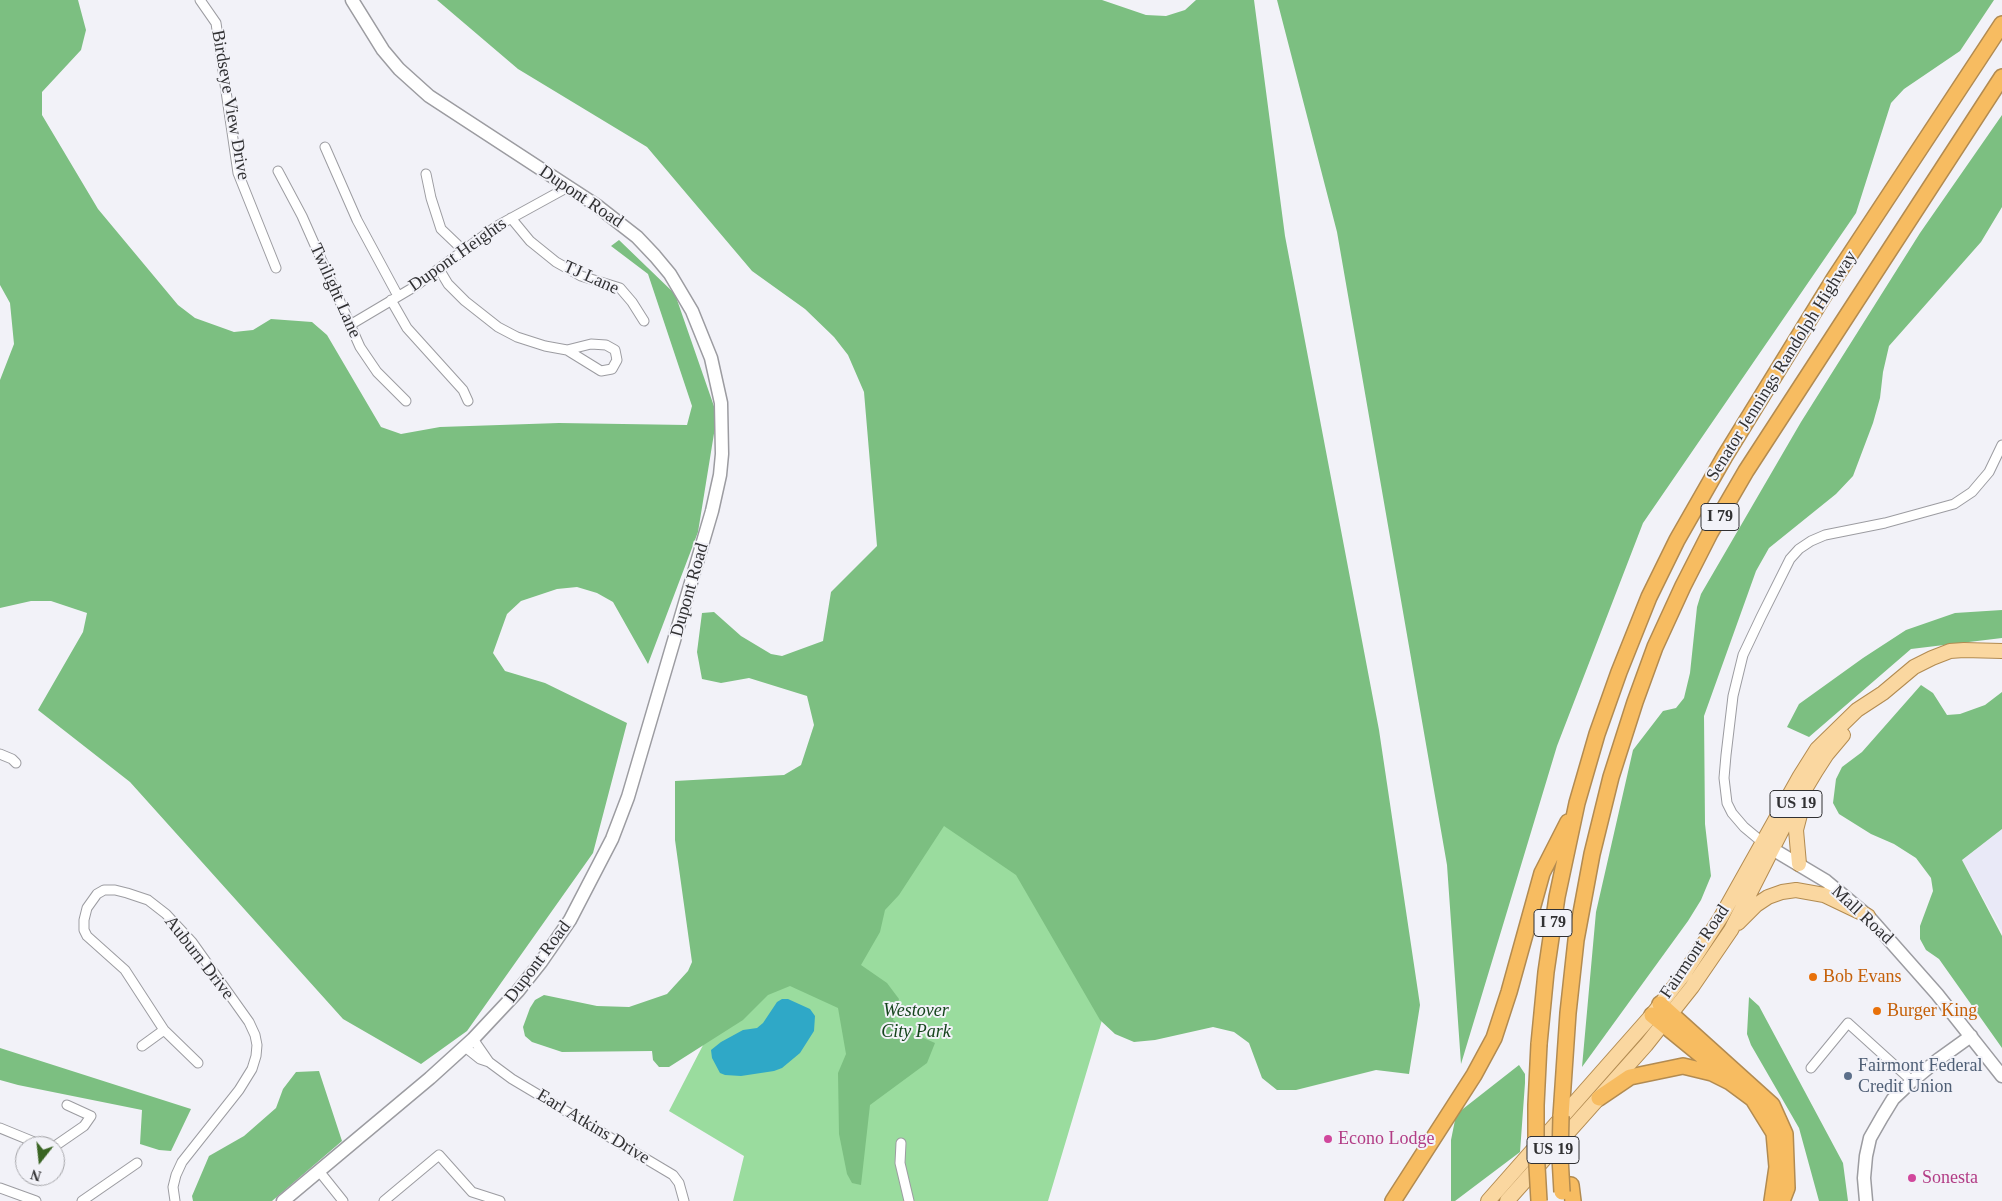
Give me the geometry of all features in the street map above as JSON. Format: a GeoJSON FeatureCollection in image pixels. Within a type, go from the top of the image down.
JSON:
{"type":"FeatureCollection","features":[{"type":"Feature","properties":{"kind":"highway","name":"Senator Jennings Randolph Highway"},"geometry":{"type":"LineString","coordinates":[[1539,1201],[1536,1123],[1539,1044],[1546,972],[1557,897],[1577,803],[1597,734],[1619,672],[1649,597],[1677,540],[1725,456],[1834,279],[2002,24]]}},
{"type":"Feature","properties":{"kind":"highway","name":"Senator Jennings Randolph Highway"},"geometry":{"type":"LineString","coordinates":[[1567,1195],[1561,1116],[1568,1013],[1578,931],[1592,854],[1611,777],[1634,702],[1683,586],[1710,533],[1746,471],[2002,77]]}},
{"type":"Feature","properties":{"kind":"highway"},"geometry":{"type":"LineString","coordinates":[[1393,1201],[1474,1075],[1494,1038],[1509,992],[1542,873],[1577,803]]}},
{"type":"Feature","properties":{"kind":"highway"},"geometry":{"type":"LineString","coordinates":[[1662,1014],[1753,1099],[1774,1134],[1777,1167],[1772,1201]]}},
{"type":"Feature","properties":{"kind":"highway"},"geometry":{"type":"LineString","coordinates":[[1662,1014],[1772,1105],[1785,1134],[1787,1188],[1782,1201]]}},
{"type":"Feature","properties":{"kind":"highway"},"geometry":{"type":"LineString","coordinates":[[1599,1098],[1630,1077],[1683,1066],[1712,1073],[1730,1082],[1753,1099]]}},
{"type":"Feature","properties":{"kind":"main road","name":"Fairmont Road"},"geometry":{"type":"LineString","coordinates":[[1507,1201],[1599,1098],[1662,1014],[1731,930],[1768,846],[1817,749],[1857,710],[1914,667],[1950,651],[2002,651]]}},
{"type":"Feature","properties":{"kind":"main road","name":"Fairmont Road"},"geometry":{"type":"LineString","coordinates":[[1488,1201],[1662,1014],[1684,974],[1789,816],[1816,771],[1838,741],[1883,692]]}},
{"type":"Feature","properties":{"kind":"main road"},"geometry":{"type":"LineString","coordinates":[[1799,864],[1796,839],[1797,822],[1816,771]]}},
{"type":"Feature","properties":{"kind":"main road"},"geometry":{"type":"LineString","coordinates":[[1731,930],[1756,905],[1768,897],[1796,890],[1824,895],[1868,916]]}},
{"type":"Feature","properties":{"kind":"street","name":"Birdseye View Drive"},"geometry":{"type":"LineString","coordinates":[[200,0],[216,23],[238,173],[276,268]]}},
{"type":"Feature","properties":{"kind":"street","name":"Dupont Road"},"geometry":{"type":"LineString","coordinates":[[283,1201],[469,1043],[506,1005],[541,962],[570,920],[612,840],[628,797],[656,707],[712,511],[720,475],[722,431],[717,379],[709,350],[692,311],[670,274],[638,237],[596,205],[443,106],[419,88],[383,50],[352,0]]}},
{"type":"Feature","properties":{"kind":"street"},"geometry":{"type":"LineString","coordinates":[[325,147],[407,328],[463,390],[468,401]]}},
{"type":"Feature","properties":{"kind":"street","name":"Twilight Lane"},"geometry":{"type":"LineString","coordinates":[[278,171],[302,216],[350,325],[371,365],[406,401]]}},
{"type":"Feature","properties":{"kind":"street"},"geometry":{"type":"LineString","coordinates":[[426,174],[441,229],[464,251]]}},
{"type":"Feature","properties":{"kind":"street","name":"Dupont Heights"},"geometry":{"type":"LineString","coordinates":[[350,325],[439,270],[511,218],[568,187]]}},
{"type":"Feature","properties":{"kind":"street","name":"TJ Lane"},"geometry":{"type":"LineString","coordinates":[[511,218],[530,241],[556,262],[581,276],[620,288],[644,321]]}},
{"type":"Feature","properties":{"kind":"street"},"geometry":{"type":"LineString","coordinates":[[439,270],[448,284],[465,301],[498,327],[531,343],[567,350],[601,370],[612,368],[617,360],[615,350],[606,345],[591,344],[567,350]]}},
{"type":"Feature","properties":{"kind":"street"},"geometry":{"type":"LineString","coordinates":[[1768,846],[1744,827],[1732,813],[1727,803],[1724,778],[1733,696],[1741,663],[1761,617],[1790,559],[1810,541],[1825,535],[1885,523],[1954,504],[1972,492],[1989,472],[2002,445]]}},
{"type":"Feature","properties":{"kind":"street"},"geometry":{"type":"LineString","coordinates":[[0,754],[12,759],[16,763]]}},
{"type":"Feature","properties":{"kind":"street","name":"Mall Road"},"geometry":{"type":"LineString","coordinates":[[1768,846],[1833,886],[1868,916],[1971,1036],[2002,1076]]}},
{"type":"Feature","properties":{"kind":"street","name":"Auburn Drive"},"geometry":{"type":"LineString","coordinates":[[175,1201],[173,1187],[182,1162],[239,1090],[252,1069],[257,1045],[255,1035],[249,1022],[192,942],[166,914],[148,900],[127,893],[104,890],[96,894],[87,908],[84,920],[84,930],[87,936],[124,970],[164,1030],[198,1063]]}},
{"type":"Feature","properties":{"kind":"street"},"geometry":{"type":"LineString","coordinates":[[1811,1068],[1848,1023],[1912,1081]]}},
{"type":"Feature","properties":{"kind":"street"},"geometry":{"type":"LineString","coordinates":[[142,1046],[164,1030]]}},
{"type":"Feature","properties":{"kind":"street"},"geometry":{"type":"LineString","coordinates":[[1866,1201],[1864,1178],[1870,1138],[1894,1099],[1912,1081],[1971,1036]]}},
{"type":"Feature","properties":{"kind":"street","name":"Earl Atkins Drive"},"geometry":{"type":"LineString","coordinates":[[469,1043],[489,1062],[512,1078],[673,1175],[679,1183],[684,1201]]}},
{"type":"Feature","properties":{"kind":"street"},"geometry":{"type":"LineString","coordinates":[[65,1139],[84,1126],[91,1116],[67,1105]]}},
{"type":"Feature","properties":{"kind":"street"},"geometry":{"type":"LineString","coordinates":[[0,1128],[20,1136]]}},
{"type":"Feature","properties":{"kind":"street"},"geometry":{"type":"LineString","coordinates":[[901,1143],[900,1163],[909,1201]]}},
{"type":"Feature","properties":{"kind":"street"},"geometry":{"type":"LineString","coordinates":[[384,1201],[439,1155],[472,1192],[500,1201]]}},
{"type":"Feature","properties":{"kind":"street"},"geometry":{"type":"LineString","coordinates":[[82,1201],[137,1163]]}},
{"type":"Feature","properties":{"kind":"street"},"geometry":{"type":"LineString","coordinates":[[319,1170],[343,1201]]}},
{"type":"Feature","properties":{"kind":"street"},"geometry":{"type":"LineString","coordinates":[[0,1188],[36,1201]]}},
{"type":"Feature","properties":{"kind":"shaded area"},"geometry":{"type":"Polygon","coordinates":[[[2002,829],[2002,932],[1962,860],[2002,829]]]}},
{"type":"Feature","properties":{"kind":"green space"},"geometry":{"type":"Polygon","coordinates":[[[0,0],[78,0],[86,30],[81,50],[42,92],[42,115],[98,209],[178,305],[195,318],[234,332],[253,330],[271,319],[312,322],[327,335],[381,427],[401,434],[440,427],[559,423],[687,425],[692,406],[648,274],[611,246],[619,240],[675,294],[717,415],[698,532],[648,664],[613,602],[597,593],[577,587],[557,589],[521,601],[507,614],[493,653],[505,671],[545,683],[627,723],[593,853],[467,1031],[421,1064],[343,1019],[130,782],[38,710],[83,632],[87,613],[51,601],[31,601],[0,608],[0,380],[14,344],[10,303],[0,285],[0,0]]]}},
{"type":"Feature","properties":{"kind":"green space"},"geometry":{"type":"Polygon","coordinates":[[[437,0],[1102,0],[1146,15],[1166,16],[1185,10],[1196,0],[1254,0],[1285,236],[1379,730],[1420,1005],[1409,1074],[1376,1070],[1296,1090],[1277,1090],[1262,1078],[1249,1043],[1234,1032],[1213,1027],[1155,1040],[1134,1042],[1115,1034],[1100,1020],[1016,875],[944,826],[899,895],[885,910],[880,932],[861,965],[887,983],[899,999],[893,1020],[910,1032],[935,1043],[927,1063],[870,1105],[861,1185],[852,1183],[847,1174],[839,1134],[838,1073],[846,1054],[838,1008],[790,986],[768,995],[743,1020],[669,1067],[659,1067],[653,1060],[652,1051],[562,1052],[532,1042],[525,1036],[523,1027],[530,1008],[535,1000],[544,995],[597,1006],[629,1007],[667,994],[688,971],[692,962],[675,840],[675,781],[784,775],[801,765],[814,725],[807,696],[749,678],[721,683],[702,679],[697,652],[702,613],[714,612],[741,636],[771,654],[782,656],[823,641],[831,592],[877,546],[864,392],[848,355],[834,337],[805,309],[752,271],[647,147],[518,69],[437,0]]]}},
{"type":"Feature","properties":{"kind":"green space"},"geometry":{"type":"Polygon","coordinates":[[[1277,0],[1994,0],[1960,51],[1904,89],[1891,103],[1856,213],[1643,523],[1557,746],[1461,1064],[1447,865],[1337,232],[1277,0]]]}},
{"type":"Feature","properties":{"kind":"green space"},"geometry":{"type":"Polygon","coordinates":[[[2002,115],[2002,207],[1981,242],[1889,346],[1880,398],[1873,423],[1853,476],[1836,494],[1769,548],[1756,571],[1704,716],[1705,824],[1711,876],[1701,900],[1688,921],[1582,1067],[1596,912],[1633,750],[1663,711],[1676,708],[1684,698],[1690,673],[1697,607],[1701,594],[1801,422],[1920,233],[2002,115]]]}},
{"type":"Feature","properties":{"kind":"green space"},"geometry":{"type":"Polygon","coordinates":[[[2002,610],[2002,638],[1911,649],[1809,737],[1787,727],[1799,704],[1906,630],[1955,613],[2002,610]]]}},
{"type":"Feature","properties":{"kind":"green space"},"geometry":{"type":"Polygon","coordinates":[[[1921,685],[1933,693],[1947,715],[1960,714],[1985,705],[2002,692],[2002,829],[1962,860],[2002,936],[2002,1048],[1939,959],[1926,950],[1920,939],[1920,926],[1933,891],[1931,878],[1916,858],[1839,814],[1833,803],[1836,779],[1842,767],[1862,752],[1921,685]]]}},
{"type":"Feature","properties":{"kind":"green space","name":"Westover City Park"},"geometry":{"type":"Polygon","coordinates":[[[1194,712],[1048,1201],[733,1201],[744,1156],[669,1111],[858,745],[1194,712]]]}},
{"type":"Feature","properties":{"kind":"green space"},"geometry":{"type":"Polygon","coordinates":[[[1749,997],[1759,1006],[1843,1163],[1848,1201],[1819,1201],[1799,1128],[1751,1045],[1747,1034],[1749,997]]]}},
{"type":"Feature","properties":{"kind":"green space"},"geometry":{"type":"Polygon","coordinates":[[[0,1048],[191,1109],[171,1151],[159,1150],[140,1144],[142,1110],[0,1080],[0,1048]]]}},
{"type":"Feature","properties":{"kind":"green space"},"geometry":{"type":"Polygon","coordinates":[[[1519,1065],[1525,1074],[1520,1152],[1455,1201],[1451,1201],[1451,1140],[1455,1120],[1459,1112],[1519,1065]]]}},
{"type":"Feature","properties":{"kind":"green space"},"geometry":{"type":"Polygon","coordinates":[[[319,1071],[342,1141],[272,1201],[193,1201],[192,1196],[209,1156],[244,1136],[276,1108],[283,1089],[296,1072],[319,1071]]]}},
{"type":"Feature","properties":{"kind":"water"},"geometry":{"type":"Polygon","coordinates":[[[782,999],[788,999],[810,1009],[815,1016],[814,1031],[800,1053],[782,1068],[774,1071],[741,1076],[720,1073],[712,1058],[711,1050],[743,1030],[757,1028],[763,1023],[777,1002],[782,999]]]}},
{"type":"Feature","properties":{"kind":"place","name":"Bob Evans"},"geometry":{"type":"Point","coordinates":[1813,977]}},
{"type":"Feature","properties":{"kind":"place","name":"Burger King"},"geometry":{"type":"Point","coordinates":[1877,1011]}},
{"type":"Feature","properties":{"kind":"place","name":"Fairmont Federal Credit Union"},"geometry":{"type":"Point","coordinates":[1848,1076]}},
{"type":"Feature","properties":{"kind":"place","name":"Econo Lodge"},"geometry":{"type":"Point","coordinates":[1328,1139]}},
{"type":"Feature","properties":{"kind":"place","name":"Sonesta"},"geometry":{"type":"Point","coordinates":[1912,1178]}}]}
